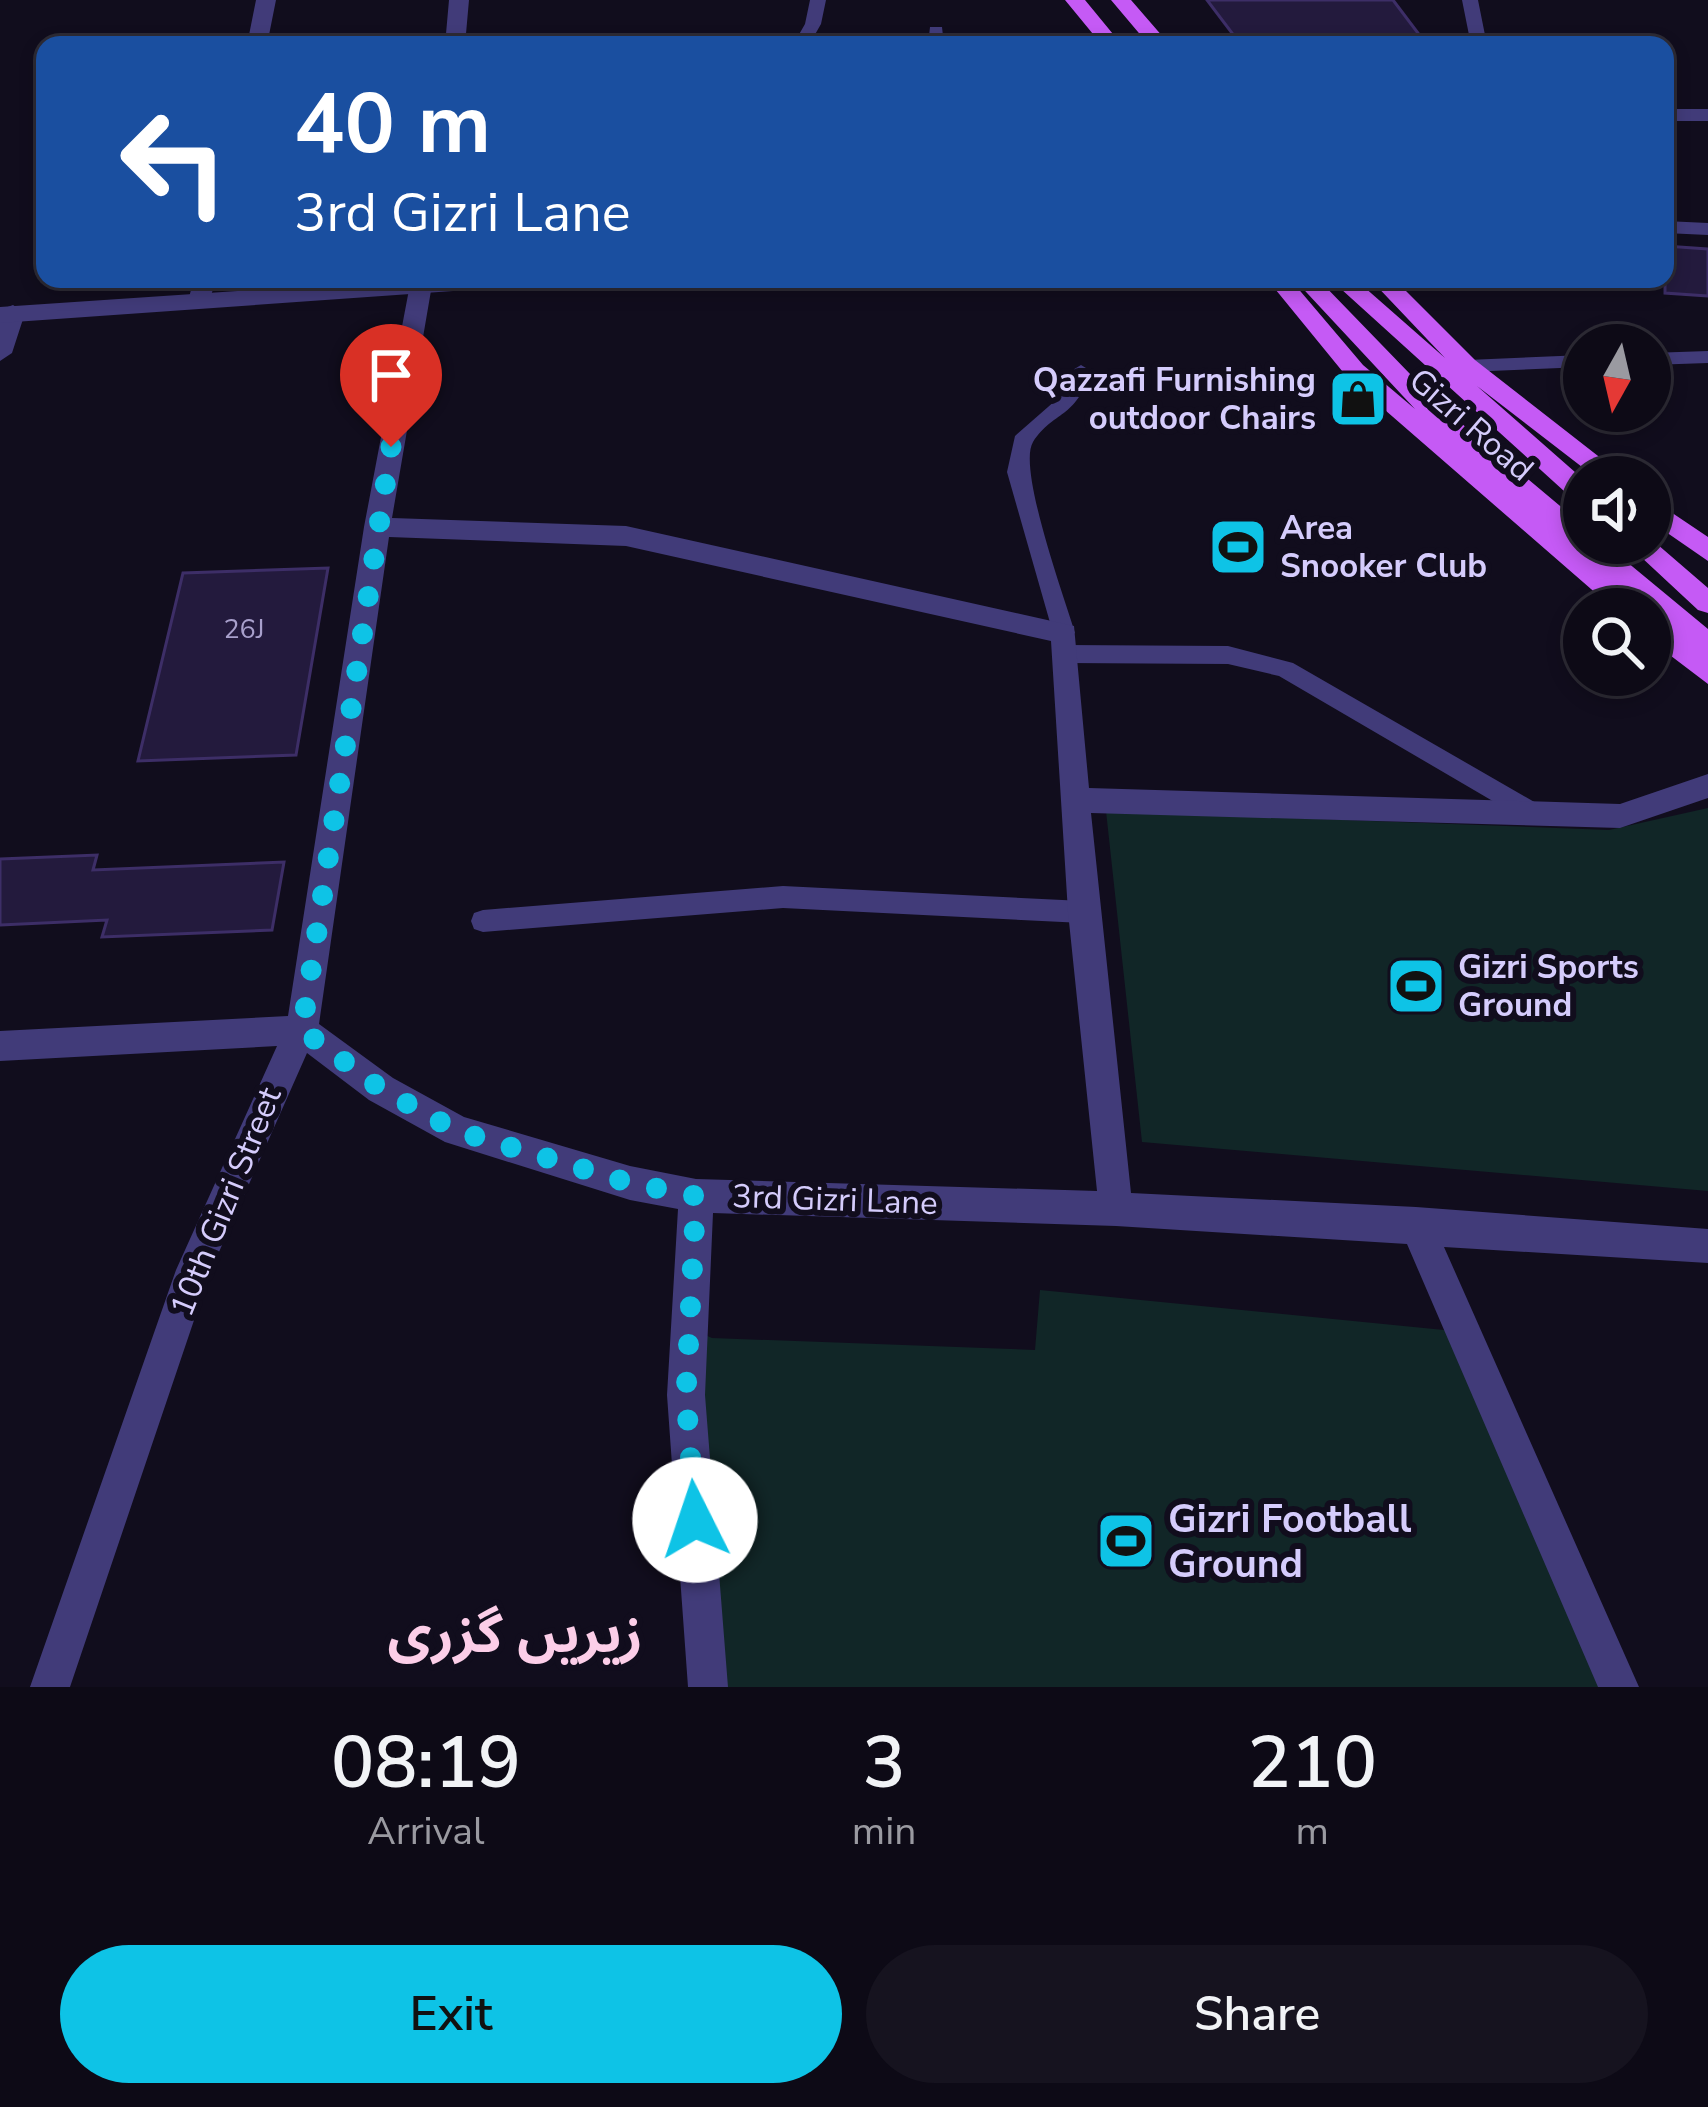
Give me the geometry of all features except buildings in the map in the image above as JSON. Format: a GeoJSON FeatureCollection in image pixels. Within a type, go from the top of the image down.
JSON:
{"type":"FeatureCollection","features":[{"type":"Feature","properties":{"kind":"main road"},"geometry":{"type":"LineString","coordinates":[[1058,0],[1085,36]]}},
{"type":"Feature","properties":{"kind":"main road"},"geometry":{"type":"LineString","coordinates":[[1076,0],[1105,36]]}},
{"type":"Feature","properties":{"kind":"main road"},"geometry":{"type":"LineString","coordinates":[[1101,0],[1131,36]]}},
{"type":"Feature","properties":{"kind":"main road"},"geometry":{"type":"LineString","coordinates":[[1121,0],[1152,36]]}},
{"type":"Feature","properties":{"kind":"main road","name":"Gizri Road"},"geometry":{"type":"LineString","coordinates":[[1285,288],[1354,371],[1607,588]]}},
{"type":"Feature","properties":{"kind":"main road"},"geometry":{"type":"LineString","coordinates":[[1315,288],[1434,414],[1563,523]]}},
{"type":"Feature","properties":{"kind":"main road"},"geometry":{"type":"LineString","coordinates":[[1351,288],[1563,475]]}},
{"type":"Feature","properties":{"kind":"main road","name":"Gizri Road"},"geometry":{"type":"LineString","coordinates":[[1390,288],[1467,366],[1585,456]]}},
{"type":"Feature","properties":{"kind":"main road"},"geometry":{"type":"LineString","coordinates":[[1671,523],[1708,551]]}},
{"type":"Feature","properties":{"kind":"main road"},"geometry":{"type":"LineString","coordinates":[[1612,564],[1708,645]]}},
{"type":"Feature","properties":{"kind":"main road"},"geometry":{"type":"LineString","coordinates":[[1663,564],[1708,603]]}},
{"type":"Feature","properties":{"kind":"main road"},"geometry":{"type":"LineString","coordinates":[[1671,642],[1708,673]]}},
{"type":"Feature","properties":{"kind":"street"},"geometry":{"type":"LineString","coordinates":[[258,36],[266,0]]}},
{"type":"Feature","properties":{"kind":"street"},"geometry":{"type":"LineString","coordinates":[[455,36],[460,0]]}},
{"type":"Feature","properties":{"kind":"street"},"geometry":{"type":"LineString","coordinates":[[1674,115],[1708,115]]}},
{"type":"Feature","properties":{"kind":"street"},"geometry":{"type":"LineString","coordinates":[[0,352],[6,314],[202,290],[265,288]]}},
{"type":"Feature","properties":{"kind":"street","name":"10th Gizri Street"},"geometry":{"type":"LineString","coordinates":[[50,1687],[158,1370],[266,1098],[302,1030],[376,527],[420,288]]}},
{"type":"Feature","properties":{"kind":"street"},"geometry":{"type":"LineString","coordinates":[[376,527],[626,536],[1064,644],[1083,912],[1116,1209]]}},
{"type":"Feature","properties":{"kind":"street"},"geometry":{"type":"LineString","coordinates":[[1076,800],[1620,816],[1708,786]]}},
{"type":"Feature","properties":{"kind":"street"},"geometry":{"type":"LineString","coordinates":[[0,1046],[302,1030]]}},
{"type":"Feature","properties":{"kind":"street","name":"3rd Gizri Lane"},"geometry":{"type":"LineString","coordinates":[[302,1030],[381,1089],[457,1131],[630,1183],[696,1196],[1116,1209],[1416,1224],[1708,1246]]}},
{"type":"Feature","properties":{"kind":"street"},"geometry":{"type":"LineString","coordinates":[[696,1196],[686,1395],[708,1687]]}},
{"type":"Feature","properties":{"kind":"street"},"geometry":{"type":"LineString","coordinates":[[1416,1224],[1619,1687]]}},
{"type":"Feature","properties":{"kind":"lane"},"geometry":{"type":"LineString","coordinates":[[807,36],[818,0]]}},
{"type":"Feature","properties":{"kind":"lane"},"geometry":{"type":"LineString","coordinates":[[1470,0],[1477,36]]}},
{"type":"Feature","properties":{"kind":"lane"},"geometry":{"type":"LineString","coordinates":[[1674,227],[1708,229]]}},
{"type":"Feature","properties":{"kind":"lane"},"geometry":{"type":"LineString","coordinates":[[1671,358],[1708,357]]}},
{"type":"Feature","properties":{"kind":"lane"},"geometry":{"type":"LineString","coordinates":[[1467,366],[1563,363]]}},
{"type":"Feature","properties":{"kind":"lane"},"geometry":{"type":"LineString","coordinates":[[1081,370],[1073,396],[1022,441],[1017,472],[1064,644],[1228,655],[1285,670],[1535,814]]}},
{"type":"Feature","properties":{"kind":"lane"},"geometry":{"type":"LineString","coordinates":[[483,921],[783,897],[1083,912]]}},
{"type":"Feature","properties":{"kind":"green space","name":"Gizri Sports Ground"},"geometry":{"type":"Polygon","coordinates":[[[1708,808],[1708,1191],[1142,1142],[1106,811],[1609,830],[1708,808]]]}},
{"type":"Feature","properties":{"kind":"green space","name":"Gizri Football Ground"},"geometry":{"type":"Polygon","coordinates":[[[1040,1290],[1464,1332],[1619,1687],[708,1687],[689,1328],[712,1338],[1035,1350],[1040,1290]]]}},
{"type":"Feature","properties":{"kind":"place","name":"Qazzafi Furnishing outdoor Chairs"},"geometry":{"type":"Point","coordinates":[1358,399]}},
{"type":"Feature","properties":{"kind":"place","name":"Area Snooker Club"},"geometry":{"type":"Point","coordinates":[1238,547]}},
{"type":"Feature","properties":{"kind":"place","name":"Gizri Sports Ground"},"geometry":{"type":"Point","coordinates":[1416,986]}},
{"type":"Feature","properties":{"kind":"place","name":"Gizri Football Ground"},"geometry":{"type":"Point","coordinates":[1126,1541]}},
{"type":"Feature","properties":{"kind":"district","name":"زیریں گزری"},"geometry":{"type":"Point","coordinates":[515,1634]}},
{"type":"Feature","properties":{"kind":"route"},"geometry":{"type":"LineString","coordinates":[[391,447],[302,1030],[381,1089],[457,1131],[630,1183],[696,1196],[686,1395],[695,1520]]}}]}
